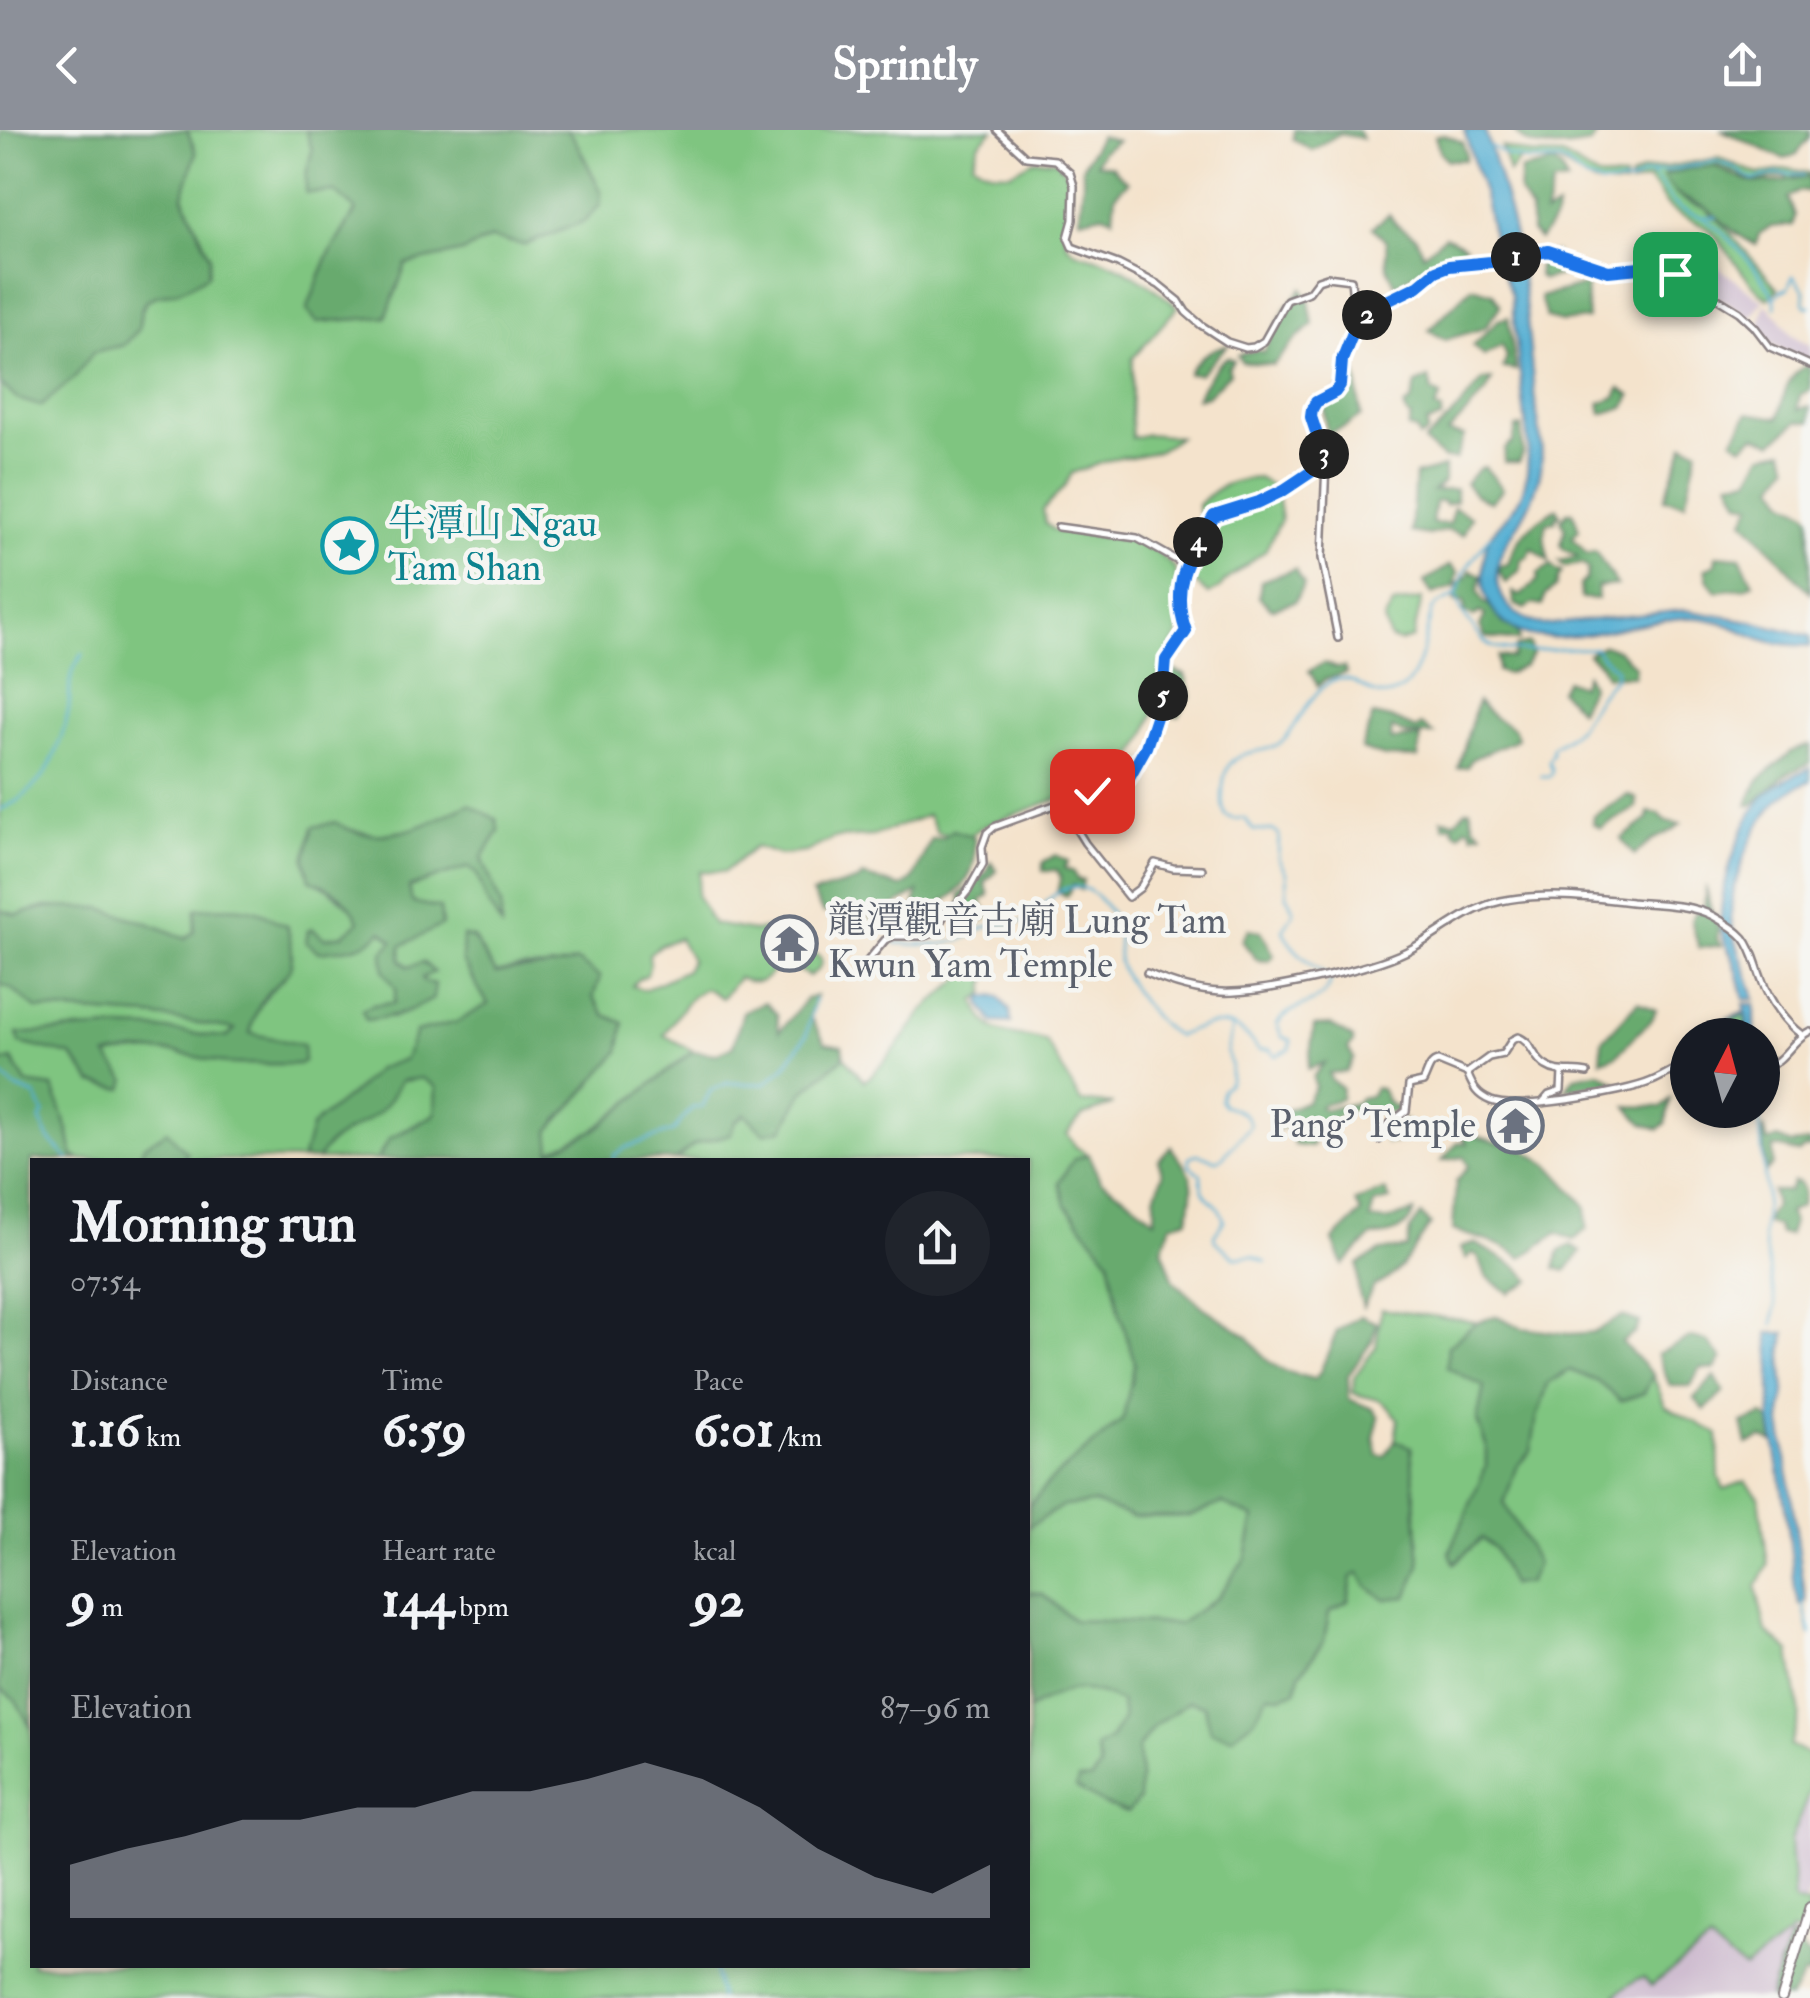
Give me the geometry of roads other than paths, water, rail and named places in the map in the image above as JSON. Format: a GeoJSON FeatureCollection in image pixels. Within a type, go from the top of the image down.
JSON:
{"type":"FeatureCollection","features":[{"type":"Feature","properties":{"kind":"main road"},"geometry":{"type":"LineString","coordinates":[[1782,1998],[1810,1907]]}},
{"type":"Feature","properties":{"kind":"street"},"geometry":{"type":"LineString","coordinates":[[997,130],[1026,157],[1054,160],[1070,173],[1074,186],[1073,220],[1068,236],[1072,247],[1118,264],[1159,286],[1179,300],[1193,319],[1227,342],[1246,348],[1264,341],[1287,300],[1309,292],[1318,280],[1327,278],[1351,280],[1359,322]]}},
{"type":"Feature","properties":{"kind":"street"},"geometry":{"type":"LineString","coordinates":[[1338,638],[1322,558],[1326,462],[1311,417],[1312,409],[1340,385],[1342,360],[1359,322],[1442,268],[1548,251],[1608,271],[1650,267],[1673,272],[1739,312],[1770,348],[1810,365]]}},
{"type":"Feature","properties":{"kind":"street"},"geometry":{"type":"LineString","coordinates":[[866,963],[885,940],[934,932],[947,910],[968,891],[983,864],[982,846],[987,833],[994,827],[1060,804],[1082,791],[1105,792],[1128,779],[1146,747],[1163,696],[1166,660],[1186,631],[1178,603],[1185,565],[1214,516],[1272,496],[1326,462]]}},
{"type":"Feature","properties":{"kind":"street"},"geometry":{"type":"LineString","coordinates":[[1058,526],[1137,538],[1185,565]]}},
{"type":"Feature","properties":{"kind":"street"},"geometry":{"type":"LineString","coordinates":[[1060,804],[1084,843],[1128,897],[1140,888],[1155,862],[1173,868],[1202,869]]}},
{"type":"Feature","properties":{"kind":"street"},"geometry":{"type":"LineString","coordinates":[[1147,973],[1218,992],[1257,989],[1336,973],[1406,952],[1470,912],[1499,902],[1578,898],[1674,906],[1710,914],[1737,932],[1754,954],[1767,994],[1802,1035]]}},
{"type":"Feature","properties":{"kind":"street"},"geometry":{"type":"LineString","coordinates":[[1780,1059],[1810,1031]]}},
{"type":"Feature","properties":{"kind":"street"},"geometry":{"type":"LineString","coordinates":[[1467,1073],[1489,1057],[1502,1054],[1518,1037],[1528,1042],[1544,1065],[1562,1072],[1586,1073]]}},
{"type":"Feature","properties":{"kind":"street"},"geometry":{"type":"LineString","coordinates":[[1379,1140],[1380,1131],[1406,1111],[1409,1085],[1423,1082],[1433,1062],[1467,1073],[1480,1096],[1520,1105],[1598,1095],[1648,1083],[1670,1070]]}},
{"type":"Feature","properties":{"kind":"street"},"geometry":{"type":"LineString","coordinates":[[1543,1102],[1561,1091],[1562,1072]]}},
{"type":"Feature","properties":{"kind":"water"},"geometry":{"type":"Polygon","coordinates":[[[1464,130],[1485,130],[1505,196],[1522,280],[1541,443],[1536,488],[1498,565],[1498,584],[1505,601],[1517,614],[1543,625],[1685,610],[1810,636],[1810,646],[1770,642],[1699,618],[1590,634],[1535,636],[1513,629],[1492,609],[1483,583],[1486,549],[1492,533],[1523,491],[1528,445],[1511,295],[1464,130]]]}},
{"type":"Feature","properties":{"kind":"water"},"geometry":{"type":"Polygon","coordinates":[[[1810,768],[1810,781],[1784,795],[1764,818],[1737,879],[1732,924],[1755,999],[1744,999],[1722,933],[1722,901],[1731,861],[1746,823],[1764,796],[1810,768]]]}},
{"type":"Feature","properties":{"kind":"water"},"geometry":{"type":"Polygon","coordinates":[[[985,996],[999,997],[1010,1011],[1011,1023],[993,1022],[982,1006],[985,996]]]}},
{"type":"Feature","properties":{"kind":"water"},"geometry":{"type":"Polygon","coordinates":[[[1744,1004],[1755,1004],[1755,1018],[1745,1014],[1730,1018],[1746,1012],[1744,1004]]]}},
{"type":"Feature","properties":{"kind":"water"},"geometry":{"type":"Polygon","coordinates":[[[1768,1333],[1785,1333],[1781,1422],[1806,1602],[1800,1605],[1771,1421],[1768,1333]]]}},
{"type":"Feature","properties":{"kind":"waterway"},"geometry":{"type":"LineString","coordinates":[[1491,147],[1527,161],[1561,161],[1585,179],[1601,185],[1631,183],[1643,175],[1716,161],[1753,180],[1777,174],[1804,175]]}},
{"type":"Feature","properties":{"kind":"waterway"},"geometry":{"type":"LineString","coordinates":[[1651,174],[1678,207],[1703,218],[1735,245],[1767,285],[1776,307]]}},
{"type":"Feature","properties":{"kind":"waterway"},"geometry":{"type":"LineString","coordinates":[[1702,217],[1716,217]]}},
{"type":"Feature","properties":{"kind":"waterway"},"geometry":{"type":"LineString","coordinates":[[1775,298],[1788,288],[1793,276],[1805,291],[1804,303],[1810,306]]}},
{"type":"Feature","properties":{"kind":"waterway"},"geometry":{"type":"LineString","coordinates":[[895,943],[933,945],[961,940],[988,926],[1022,922],[1062,890],[1083,888],[1099,899],[1112,916],[1118,930],[1118,958],[1126,978],[1169,1031],[1177,1036],[1222,1024],[1240,1030],[1259,1050],[1270,1050],[1276,1056],[1290,1049],[1291,1040],[1282,1037],[1277,1024],[1323,995],[1331,979],[1304,958],[1287,938],[1283,930],[1294,912],[1287,896],[1286,873],[1278,858],[1279,834],[1253,830],[1245,818],[1226,816],[1222,798],[1226,771],[1239,756],[1284,740],[1315,696],[1330,682],[1347,680],[1384,695],[1403,688],[1419,663],[1432,610],[1454,595],[1466,569],[1492,536]]}},
{"type":"Feature","properties":{"kind":"waterway"},"geometry":{"type":"LineString","coordinates":[[1457,596],[1466,618],[1484,641],[1494,647],[1528,651],[1596,648],[1616,669],[1615,678],[1582,723],[1552,747],[1548,761],[1552,771],[1550,776],[1541,776]]}},
{"type":"Feature","properties":{"kind":"waterway"},"geometry":{"type":"LineString","coordinates":[[0,810],[23,796],[48,769],[66,723],[72,673],[83,654]]}},
{"type":"Feature","properties":{"kind":"waterway"},"geometry":{"type":"LineString","coordinates":[[613,1158],[627,1147],[673,1131],[692,1108],[702,1107],[711,1090],[728,1083],[764,1084],[784,1068],[806,1036],[815,999]]}},
{"type":"Feature","properties":{"kind":"waterway"},"geometry":{"type":"LineString","coordinates":[[1232,1027],[1227,1052],[1230,1082],[1222,1089],[1220,1099],[1223,1105],[1243,1114],[1250,1126],[1222,1158],[1216,1161],[1196,1155],[1189,1158],[1190,1165],[1201,1175],[1203,1191],[1222,1213],[1224,1221],[1214,1235],[1215,1241],[1236,1258],[1253,1256],[1266,1262]]}},
{"type":"Feature","properties":{"kind":"waterway"},"geometry":{"type":"LineString","coordinates":[[0,1073],[14,1087],[36,1096],[44,1114],[40,1120],[49,1139],[67,1158]]}},
{"type":"Feature","properties":{"kind":"waterway"},"geometry":{"type":"LineString","coordinates":[[1760,1128],[1766,1194],[1763,1237],[1776,1306],[1773,1325]]}},
{"type":"Feature","properties":{"kind":"waterway"},"geometry":{"type":"LineString","coordinates":[[1803,1602],[1810,1635]]}},
{"type":"Feature","properties":{"kind":"waterway"},"geometry":{"type":"LineString","coordinates":[[715,1968],[720,1998]]}},
{"type":"Feature","properties":{"kind":"waterway"},"geometry":{"type":"LineString","coordinates":[[553,1998],[575,1998]]}},
{"type":"Feature","properties":{"kind":"place","name":"牛潭山 Ngau Tam Shan"},"geometry":{"type":"Point","coordinates":[349,546]}},
{"type":"Feature","properties":{"kind":"place","name":"龍潭觀音古廟 Lung Tam Kwun Yam Temple"},"geometry":{"type":"Point","coordinates":[789,943]}},
{"type":"Feature","properties":{"kind":"place","name":"Pang' Temple"},"geometry":{"type":"Point","coordinates":[1515,1125]}}]}
